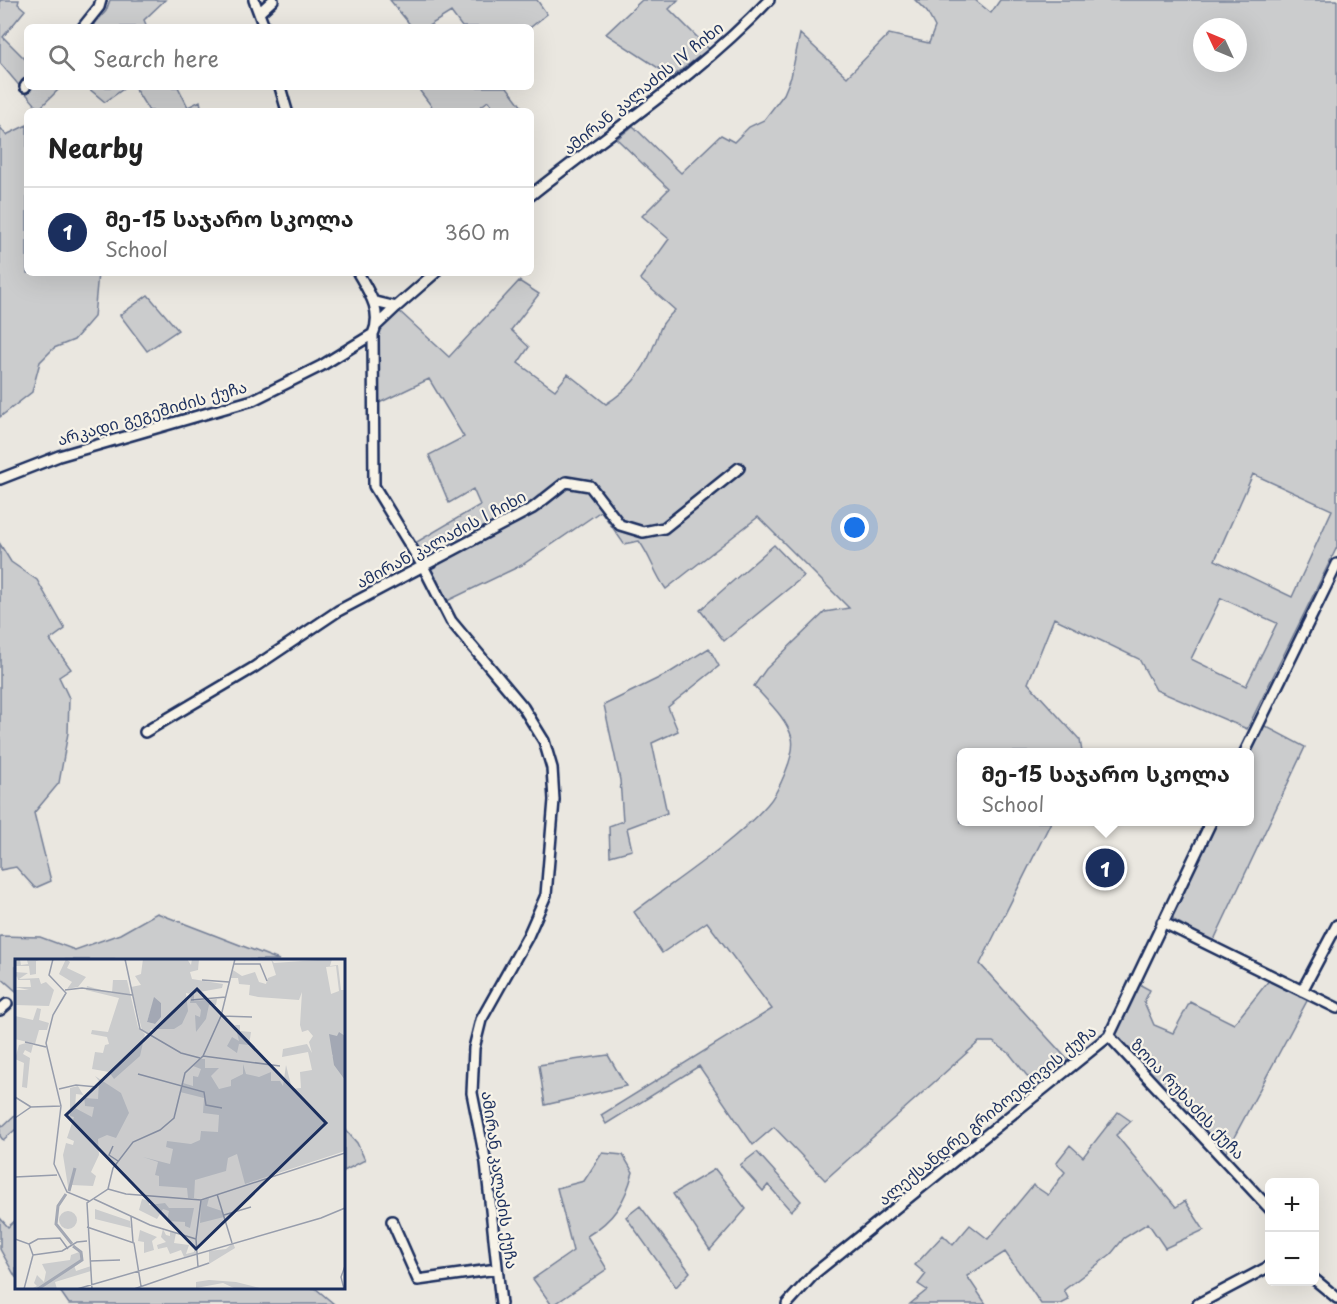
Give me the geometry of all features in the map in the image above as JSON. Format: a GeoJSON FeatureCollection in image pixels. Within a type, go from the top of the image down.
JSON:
{"type":"FeatureCollection","features":[{"type":"Feature","properties":{"kind":"street"},"geometry":{"type":"LineString","coordinates":[[86,24],[99,8],[101,0]]}},
{"type":"Feature","properties":{"kind":"street"},"geometry":{"type":"LineString","coordinates":[[254,0],[263,24]]}},
{"type":"Feature","properties":{"kind":"street"},"geometry":{"type":"LineString","coordinates":[[260,12],[273,0]]}},
{"type":"Feature","properties":{"kind":"street","name":"ამირან კალაძის IV ჩიხი"},"geometry":{"type":"LineString","coordinates":[[534,193],[621,128],[744,26],[769,0]]}},
{"type":"Feature","properties":{"kind":"street"},"geometry":{"type":"LineString","coordinates":[[281,90],[286,108]]}},
{"type":"Feature","properties":{"kind":"street","name":"ამირან კალაძის ქუჩა"},"geometry":{"type":"LineString","coordinates":[[360,276],[375,302],[377,324],[373,334],[374,486],[424,568],[451,621],[523,707],[544,741],[552,768],[554,801],[546,896],[528,936],[481,1020],[474,1048],[472,1093],[486,1163],[501,1304]]}},
{"type":"Feature","properties":{"kind":"street"},"geometry":{"type":"LineString","coordinates":[[377,324],[432,276]]}},
{"type":"Feature","properties":{"kind":"street"},"geometry":{"type":"LineString","coordinates":[[375,302],[396,307]]}},
{"type":"Feature","properties":{"kind":"street","name":"არკადი გეგეშიძის ქუჩა"},"geometry":{"type":"LineString","coordinates":[[0,480],[59,456],[253,400],[321,366],[373,334]]}},
{"type":"Feature","properties":{"kind":"street","name":"ამირან კალაძის I ჩიხი"},"geometry":{"type":"LineString","coordinates":[[145,732],[253,668],[338,611],[424,568],[532,508],[566,482],[590,486],[620,525],[643,532],[664,528],[739,468]]}},
{"type":"Feature","properties":{"kind":"street"},"geometry":{"type":"LineString","coordinates":[[1247,748],[1337,564]]}},
{"type":"Feature","properties":{"kind":"street","name":"ალექსანდრე გრიბოედოვის ქუჩა"},"geometry":{"type":"LineString","coordinates":[[787,1304],[815,1273],[1109,1036],[1209,826]]}},
{"type":"Feature","properties":{"kind":"street"},"geometry":{"type":"LineString","coordinates":[[1162,922],[1337,1008]]}},
{"type":"Feature","properties":{"kind":"street"},"geometry":{"type":"LineString","coordinates":[[1302,991],[1337,925]]}},
{"type":"Feature","properties":{"kind":"street","name":"ზოია რუხაძის ქუჩა"},"geometry":{"type":"LineString","coordinates":[[1109,1036],[1265,1205]]}},
{"type":"Feature","properties":{"kind":"street"},"geometry":{"type":"LineString","coordinates":[[392,1221],[418,1280],[497,1269]]}},
{"type":"Feature","properties":{"kind":"street"},"geometry":{"type":"LineString","coordinates":[[1198,1304],[1265,1268]]}},
{"type":"Feature","properties":{"kind":"street"},"geometry":{"type":"LineString","coordinates":[[1319,1283],[1337,1298]]}},
{"type":"Feature","properties":{"kind":"shaded area"},"geometry":{"type":"Polygon","coordinates":[[[0,0],[19,0],[18,4],[25,10],[3,37],[24,58],[24,90],[58,90],[38,108],[0,63],[0,0]]]}},
{"type":"Feature","properties":{"kind":"shaded area"},"geometry":{"type":"Polygon","coordinates":[[[110,0],[165,0],[144,20],[146,24],[95,24],[106,11],[110,0]]]}},
{"type":"Feature","properties":{"kind":"shaded area"},"geometry":{"type":"Polygon","coordinates":[[[390,0],[537,0],[547,14],[534,25],[460,24],[451,12],[432,24],[410,24],[390,0]]]}},
{"type":"Feature","properties":{"kind":"shaded area"},"geometry":{"type":"Polygon","coordinates":[[[642,0],[678,0],[669,9],[709,49],[672,77],[606,34],[642,0]]]}},
{"type":"Feature","properties":{"kind":"shaded area"},"geometry":{"type":"Polygon","coordinates":[[[915,0],[975,0],[991,13],[1000,0],[1337,0],[1337,547],[1247,729],[1156,690],[1139,659],[1054,618],[1028,683],[1080,740],[1081,748],[957,748],[957,826],[1049,826],[980,964],[1068,1060],[1036,1087],[1009,1053],[993,1042],[979,1042],[825,1180],[774,1127],[753,1145],[699,1066],[606,1124],[601,1115],[772,1009],[707,922],[662,953],[634,912],[720,848],[767,805],[781,783],[793,745],[789,730],[781,717],[754,686],[766,669],[825,612],[849,608],[758,517],[666,589],[639,541],[624,544],[601,511],[522,565],[445,602],[415,543],[480,505],[473,489],[449,503],[429,455],[464,437],[429,379],[379,403],[376,351],[378,330],[398,310],[449,357],[519,281],[539,294],[511,330],[529,347],[518,363],[555,390],[568,374],[606,404],[628,387],[639,374],[662,325],[675,310],[640,279],[669,239],[642,216],[669,189],[617,139],[633,126],[681,173],[721,135],[734,142],[749,127],[764,120],[784,94],[791,77],[800,34],[847,77],[889,34],[929,43],[935,27],[927,12],[915,0]],[[1253,474],[1215,560],[1292,597],[1332,510],[1253,474]],[[1221,598],[1191,659],[1246,686],[1277,623],[1221,598]]]}},
{"type":"Feature","properties":{"kind":"shaded area"},"geometry":{"type":"Polygon","coordinates":[[[91,90],[122,90],[105,102],[91,90]]]}},
{"type":"Feature","properties":{"kind":"shaded area"},"geometry":{"type":"Polygon","coordinates":[[[136,90],[180,90],[188,107],[200,101],[201,108],[147,108],[136,90]]]}},
{"type":"Feature","properties":{"kind":"shaded area"},"geometry":{"type":"Polygon","coordinates":[[[509,90],[523,108],[494,108],[488,101],[479,108],[433,108],[420,91],[509,90]]]}},
{"type":"Feature","properties":{"kind":"shaded area"},"geometry":{"type":"Polygon","coordinates":[[[24,126],[24,276],[98,276],[94,317],[74,340],[54,348],[40,362],[32,392],[0,417],[0,127],[6,135],[24,126]]]}},
{"type":"Feature","properties":{"kind":"shaded area"},"geometry":{"type":"Polygon","coordinates":[[[148,295],[178,330],[147,351],[120,315],[148,295]]]}},
{"type":"Feature","properties":{"kind":"shaded area"},"geometry":{"type":"Polygon","coordinates":[[[0,544],[11,562],[37,580],[65,629],[50,640],[71,669],[59,677],[69,698],[68,733],[59,783],[34,813],[51,881],[35,888],[16,867],[0,870],[0,544]]]}},
{"type":"Feature","properties":{"kind":"shaded area"},"geometry":{"type":"Polygon","coordinates":[[[774,545],[804,576],[724,641],[700,610],[774,545]]]}},
{"type":"Feature","properties":{"kind":"shaded area"},"geometry":{"type":"Polygon","coordinates":[[[709,648],[719,666],[668,707],[678,731],[652,743],[667,813],[627,828],[632,850],[610,856],[609,826],[623,821],[620,780],[604,705],[669,673],[709,648]]]}},
{"type":"Feature","properties":{"kind":"shaded area"},"geometry":{"type":"Polygon","coordinates":[[[1263,725],[1305,747],[1213,942],[1174,920],[1171,913],[1214,826],[1254,826],[1254,748],[1252,748],[1263,725]]]}},
{"type":"Feature","properties":{"kind":"shaded area"},"geometry":{"type":"Polygon","coordinates":[[[157,913],[276,959],[15,959],[15,990],[0,977],[0,936],[40,937],[75,950],[120,934],[157,913]]]}},
{"type":"Feature","properties":{"kind":"shaded area"},"geometry":{"type":"Polygon","coordinates":[[[1270,979],[1308,999],[1225,1154],[1113,1035],[1137,983],[1150,990],[1144,1002],[1154,1025],[1173,1033],[1190,1002],[1234,1024],[1270,979]]]}},
{"type":"Feature","properties":{"kind":"shaded area"},"geometry":{"type":"Polygon","coordinates":[[[608,1055],[626,1086],[545,1105],[539,1065],[608,1055]]]}},
{"type":"Feature","properties":{"kind":"shaded area"},"geometry":{"type":"Polygon","coordinates":[[[1118,1112],[1131,1121],[1116,1135],[1176,1207],[1185,1201],[1204,1230],[1165,1248],[1148,1223],[1124,1238],[1111,1254],[1064,1290],[1069,1300],[1061,1304],[1041,1304],[1005,1252],[967,1276],[986,1304],[910,1304],[927,1290],[918,1284],[926,1274],[915,1265],[943,1235],[953,1245],[970,1225],[988,1239],[1033,1185],[1048,1195],[1065,1172],[1056,1163],[1070,1145],[1083,1157],[1118,1112]]]}},
{"type":"Feature","properties":{"kind":"shaded area"},"geometry":{"type":"Polygon","coordinates":[[[15,1115],[15,1130],[3,1140],[0,1136],[0,1123],[3,1126],[15,1115]]]}},
{"type":"Feature","properties":{"kind":"shaded area"},"geometry":{"type":"Polygon","coordinates":[[[345,1129],[357,1143],[365,1160],[345,1170],[345,1129]]]}},
{"type":"Feature","properties":{"kind":"shaded area"},"geometry":{"type":"Polygon","coordinates":[[[757,1152],[801,1201],[791,1211],[768,1185],[763,1191],[740,1165],[757,1152]]]}},
{"type":"Feature","properties":{"kind":"shaded area"},"geometry":{"type":"Polygon","coordinates":[[[602,1153],[623,1155],[633,1172],[617,1209],[611,1217],[587,1236],[607,1269],[555,1304],[551,1304],[533,1279],[573,1251],[557,1188],[584,1181],[602,1153]]]}},
{"type":"Feature","properties":{"kind":"shaded area"},"geometry":{"type":"Polygon","coordinates":[[[715,1169],[746,1209],[710,1250],[673,1194],[715,1169]]]}},
{"type":"Feature","properties":{"kind":"shaded area"},"geometry":{"type":"Polygon","coordinates":[[[640,1206],[690,1272],[676,1287],[626,1217],[640,1206]]]}},
{"type":"Feature","properties":{"kind":"shaded area"},"geometry":{"type":"Polygon","coordinates":[[[0,1218],[8,1227],[15,1221],[15,1276],[0,1249],[0,1218]]]}},
{"type":"Feature","properties":{"kind":"shaded area"},"geometry":{"type":"Polygon","coordinates":[[[59,1289],[316,1289],[334,1304],[69,1304],[59,1289]]]}},
{"type":"Feature","properties":{"kind":"place","name":"მე-15 საჯარო სკოლა"},"geometry":{"type":"Point","coordinates":[1105,868]}}]}
